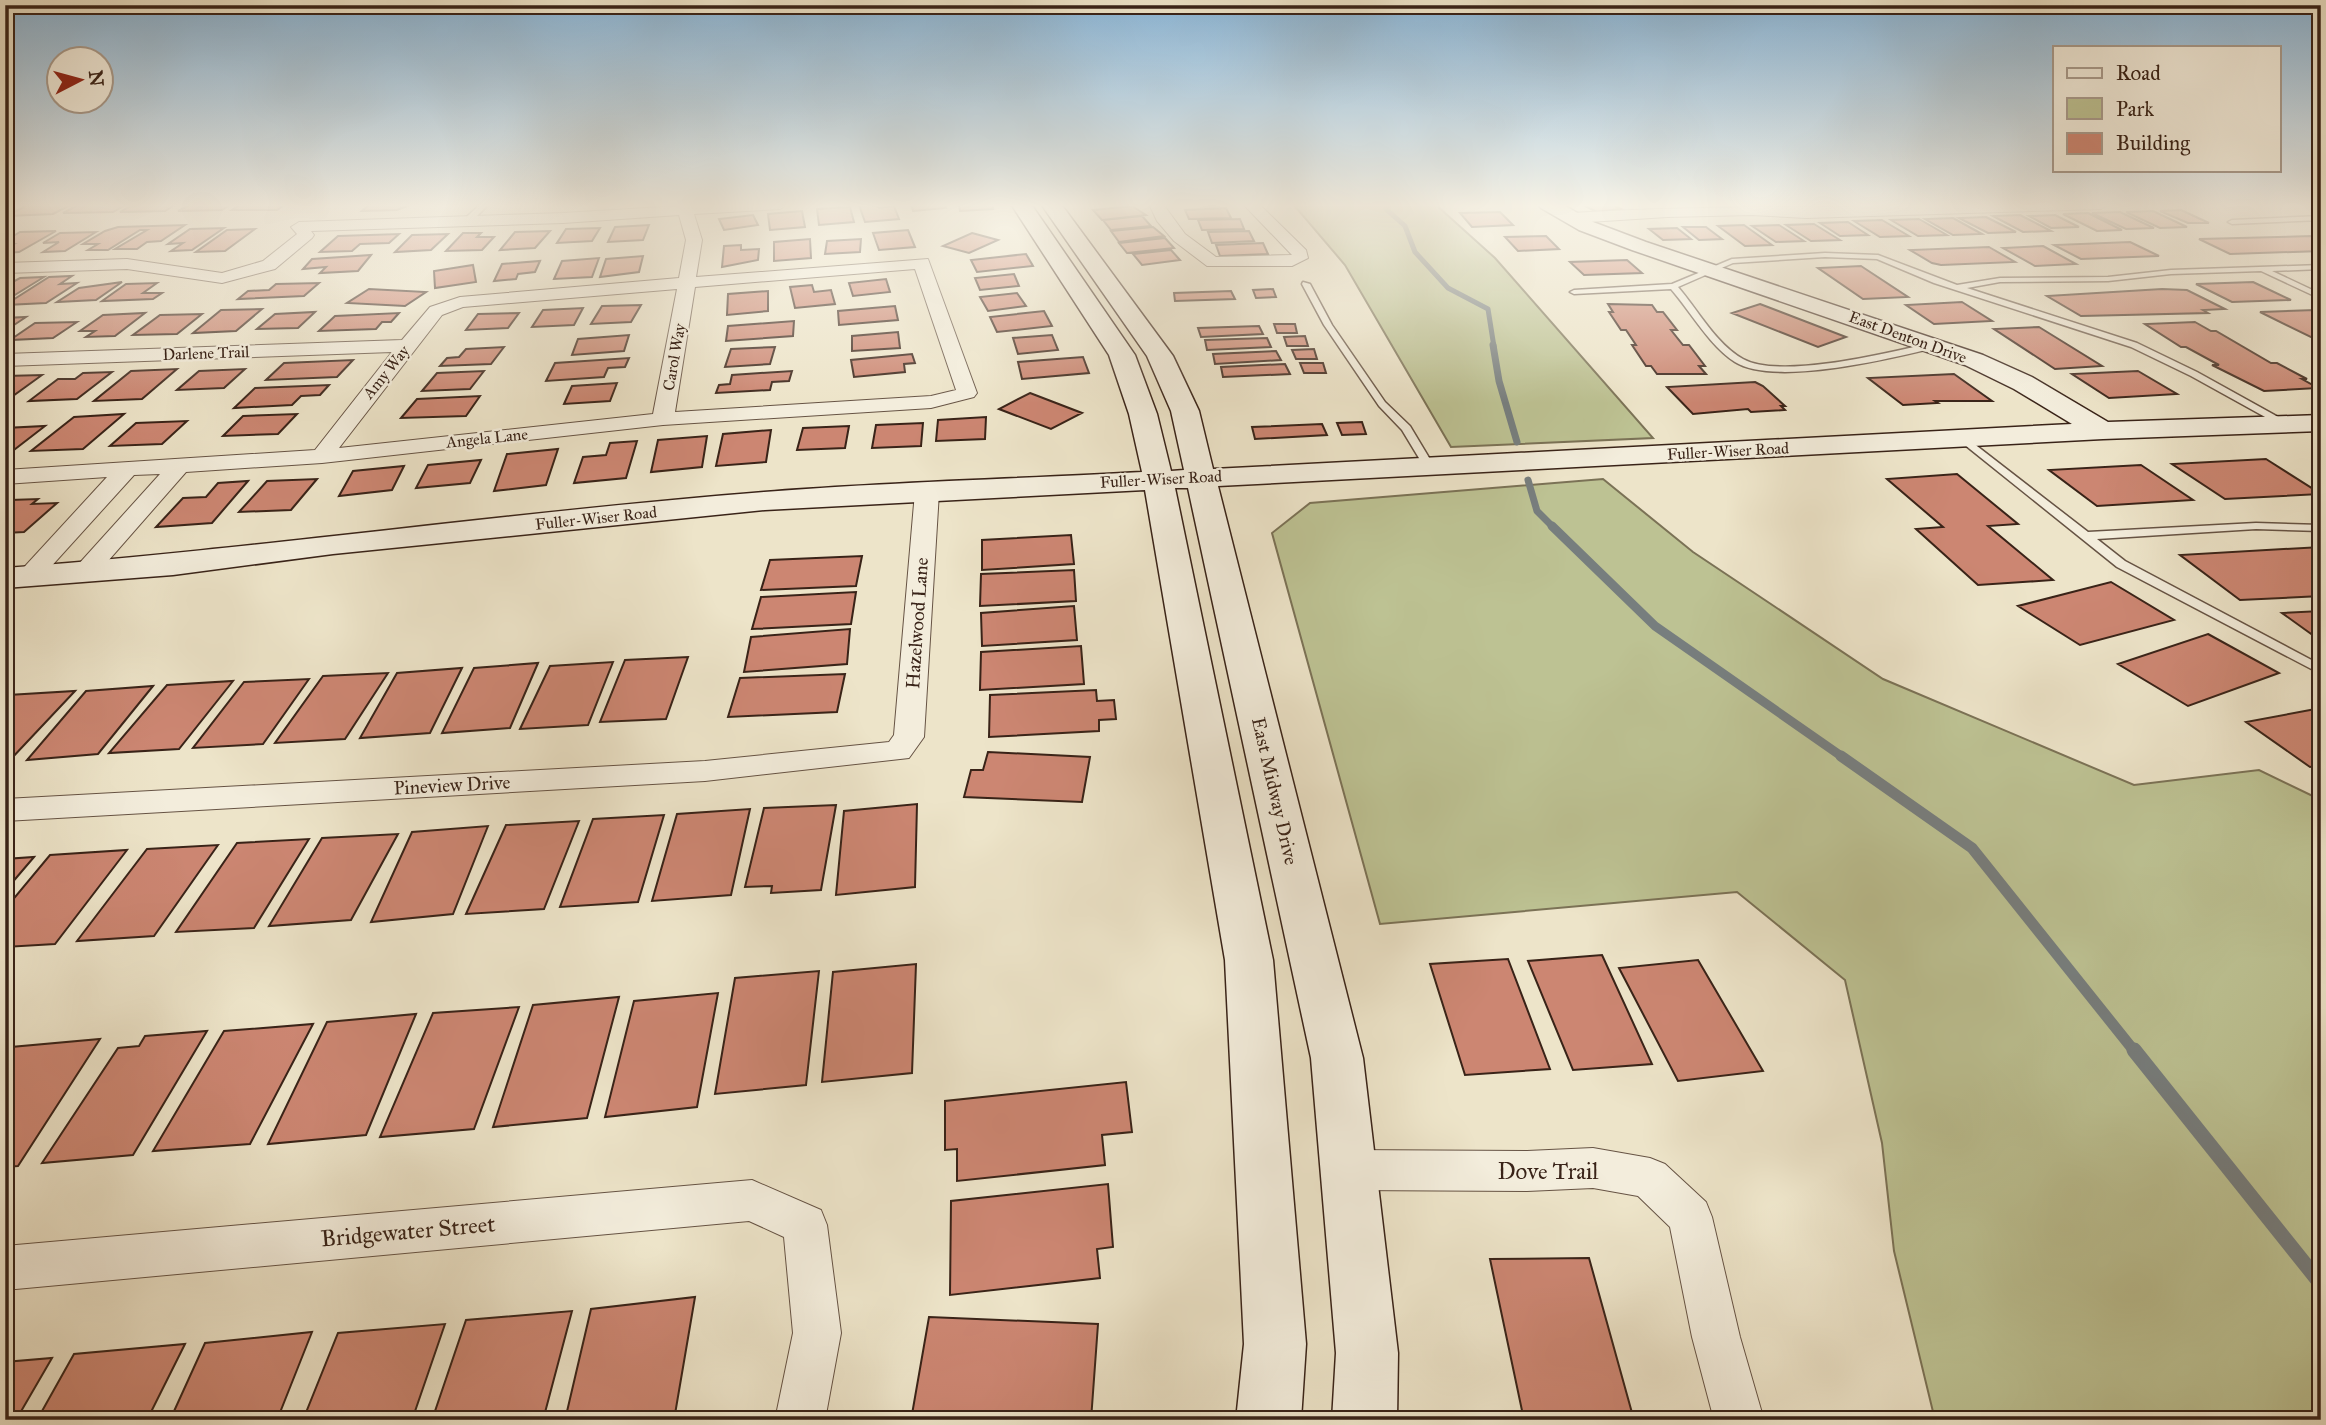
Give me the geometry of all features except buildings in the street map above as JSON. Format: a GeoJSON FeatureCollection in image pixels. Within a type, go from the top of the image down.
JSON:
{"type":"FeatureCollection","features":[{"type":"Feature","properties":{"kind":"main road","name":"East Midway Drive"},"geometry":{"type":"LineString","coordinates":[[1065,270],[1122,355],[1143,414],[1180,478],[1337,1058],[1367,1353],[1364,1420]]}},
{"type":"Feature","properties":{"kind":"main road","name":"East Midway Drive"},"geometry":{"type":"LineString","coordinates":[[1099,270],[1160,356],[1185,411],[1180,478],[1249,960],[1275,1344],[1268,1420]]}},
{"type":"Feature","properties":{"kind":"main road","name":"East Denton Drive"},"geometry":{"type":"LineString","coordinates":[[1715,270],[1935,345],[2023,383],[2103,431]]}},
{"type":"Feature","properties":{"kind":"main road","name":"Fuller-Wiser Road"},"geometry":{"type":"LineString","coordinates":[[17,577],[173,565],[333,544],[765,501],[2103,431],[2321,424]]}},
{"type":"Feature","properties":{"kind":"street"},"geometry":{"type":"LineString","coordinates":[[164,270],[222,278],[249,270]]}},
{"type":"Feature","properties":{"kind":"street"},"geometry":{"type":"LineString","coordinates":[[173,272],[185,270]]}},
{"type":"Feature","properties":{"kind":"street","name":"Carol Way"},"geometry":{"type":"LineString","coordinates":[[663,419],[689,270]]}},
{"type":"Feature","properties":{"kind":"street","name":"Angela Lane"},"geometry":{"type":"LineString","coordinates":[[687,285],[849,270]]}},
{"type":"Feature","properties":{"kind":"street","name":"Angela Lane"},"geometry":{"type":"LineString","coordinates":[[5,477],[322,456],[663,419],[931,402],[967,393],[924,270]]}},
{"type":"Feature","properties":{"kind":"street","name":"Amy Way"},"geometry":{"type":"LineString","coordinates":[[322,456],[337,433],[436,311],[460,302],[687,285]]}},
{"type":"Feature","properties":{"kind":"street","name":"Darlene Trail"},"geometry":{"type":"LineString","coordinates":[[5,360],[406,346]]}},
{"type":"Feature","properties":{"kind":"street"},"geometry":{"type":"LineString","coordinates":[[85,572],[179,466]]}},
{"type":"Feature","properties":{"kind":"street"},"geometry":{"type":"LineString","coordinates":[[17,577],[126,470]]}},
{"type":"Feature","properties":{"kind":"street","name":"Hazelwood Lane"},"geometry":{"type":"LineString","coordinates":[[898,751],[909,737],[926,492]]}},
{"type":"Feature","properties":{"kind":"street","name":"Pineview Drive"},"geometry":{"type":"LineString","coordinates":[[5,810],[705,771],[898,751]]}},
{"type":"Feature","properties":{"kind":"street","name":"Dove Trail"},"geometry":{"type":"LineString","coordinates":[[1348,1170],[1527,1171],[1593,1168],[1650,1178],[1690,1217],[1716,1337],[1738,1420]]}},
{"type":"Feature","properties":{"kind":"street","name":"Bridgewater Street"},"geometry":{"type":"LineString","coordinates":[[5,1268],[752,1200],[806,1225],[817,1333],[800,1420]]}},
{"type":"Feature","properties":{"kind":"lane"},"geometry":{"type":"LineString","coordinates":[[1574,292],[1673,286],[1713,270]]}},
{"type":"Feature","properties":{"kind":"lane"},"geometry":{"type":"LineString","coordinates":[[1914,270],[1956,287],[2134,345],[2194,374],[2286,425]]}},
{"type":"Feature","properties":{"kind":"lane"},"geometry":{"type":"LineString","coordinates":[[1956,287],[2000,280],[2108,279],[2216,270]]}},
{"type":"Feature","properties":{"kind":"lane"},"geometry":{"type":"LineString","coordinates":[[2264,270],[2321,297]]}},
{"type":"Feature","properties":{"kind":"lane"},"geometry":{"type":"LineString","coordinates":[[1306,284],[1328,325],[1374,393],[1406,428],[1429,466]]}},
{"type":"Feature","properties":{"kind":"lane"},"geometry":{"type":"LineString","coordinates":[[1673,286],[1730,353],[1751,366],[1820,366],[1935,345]]}},
{"type":"Feature","properties":{"kind":"lane"},"geometry":{"type":"LineString","coordinates":[[1964,439],[2121,564],[2321,670]]}},
{"type":"Feature","properties":{"kind":"lane"},"geometry":{"type":"LineString","coordinates":[[2084,536],[2256,526],[2321,528]]}},
{"type":"Feature","properties":{"kind":"green space"},"geometry":{"type":"Polygon","coordinates":[[[1348,270],[1506,270],[1653,438],[1451,447],[1348,270]]]}},
{"type":"Feature","properties":{"kind":"green space"},"geometry":{"type":"Polygon","coordinates":[[[1603,479],[1693,552],[1883,679],[2134,785],[2259,770],[2321,800],[2321,1420],[1935,1420],[1894,1251],[1882,1143],[1845,980],[1737,892],[1380,924],[1272,533],[1310,503],[1603,479]]]}},
{"type":"Feature","properties":{"kind":"waterway"},"geometry":{"type":"LineString","coordinates":[[1432,270],[1448,288],[1488,309],[1494,347]]}},
{"type":"Feature","properties":{"kind":"waterway"},"geometry":{"type":"LineString","coordinates":[[1493,345],[1499,381],[1517,442]]}},
{"type":"Feature","properties":{"kind":"waterway"},"geometry":{"type":"LineString","coordinates":[[1528,480],[1537,511],[1552,526]]}},
{"type":"Feature","properties":{"kind":"waterway"},"geometry":{"type":"LineString","coordinates":[[1552,526],[1655,626],[1844,758]]}},
{"type":"Feature","properties":{"kind":"waterway"},"geometry":{"type":"LineString","coordinates":[[1841,756],[1972,848],[2135,1052]]}},
{"type":"Feature","properties":{"kind":"waterway"},"geometry":{"type":"LineString","coordinates":[[2134,1050],[2321,1284]]}}]}
